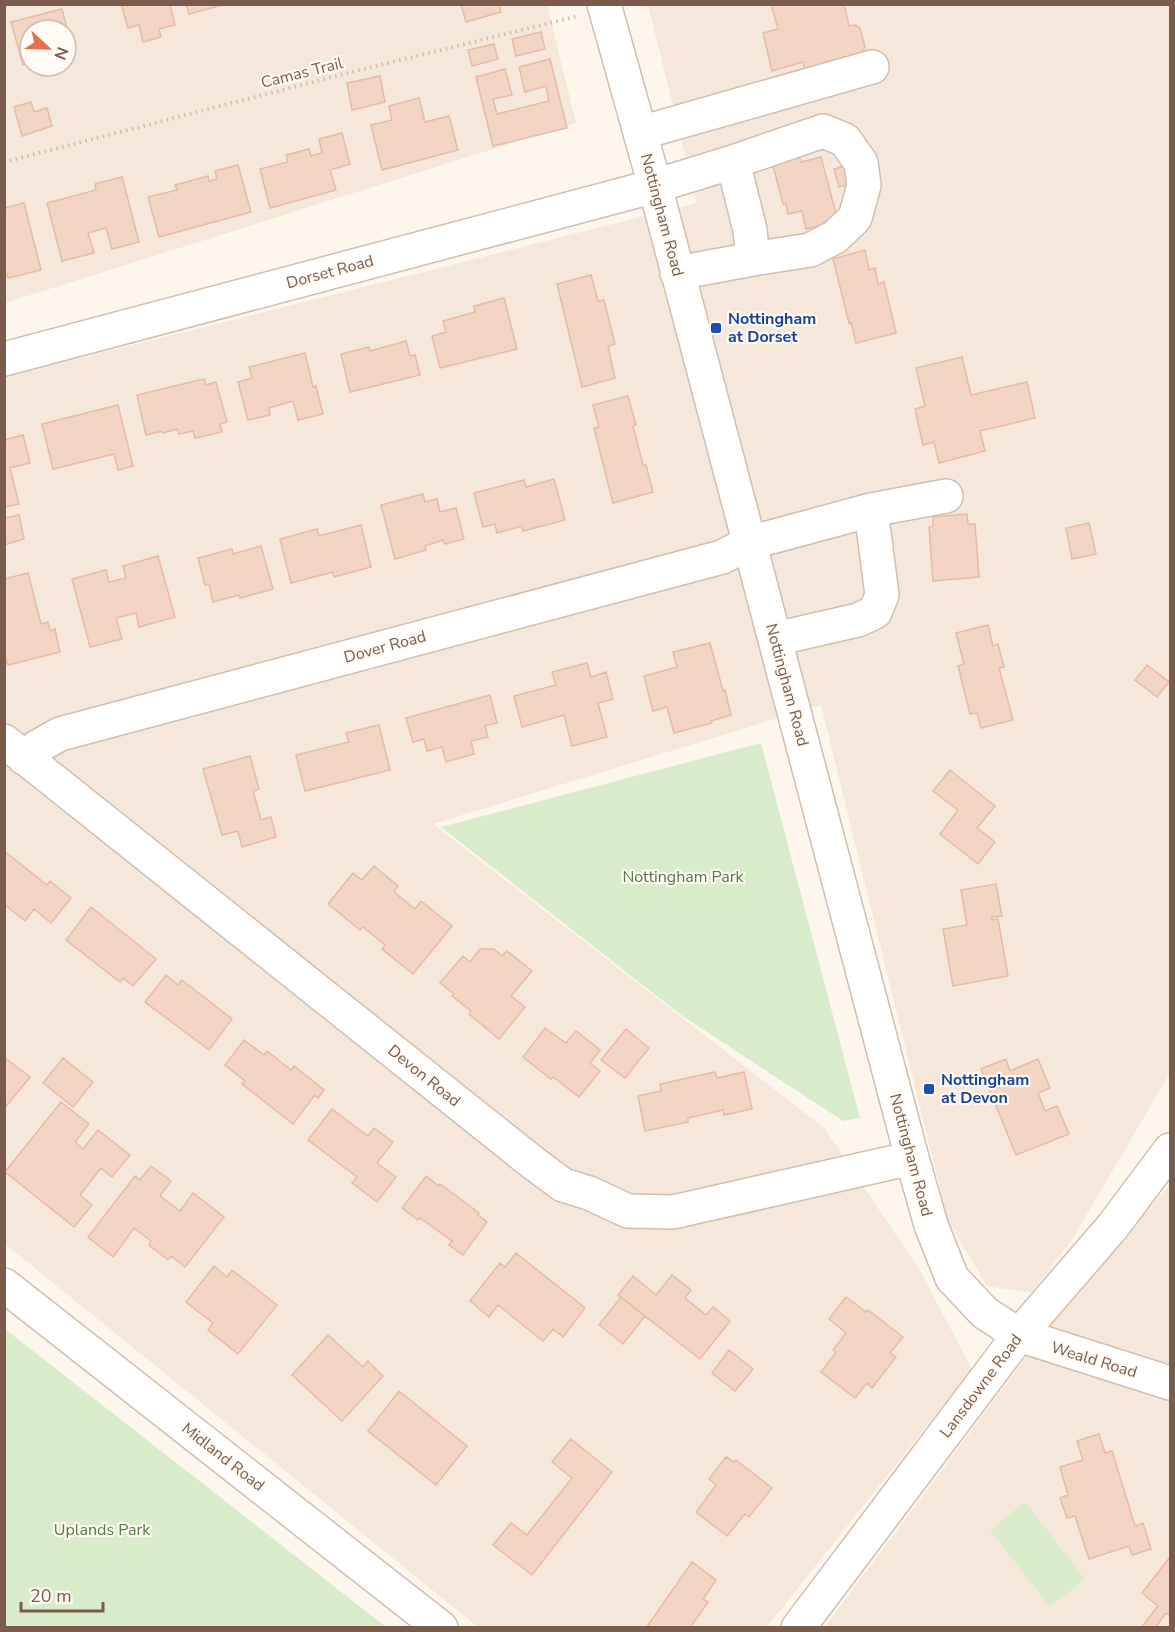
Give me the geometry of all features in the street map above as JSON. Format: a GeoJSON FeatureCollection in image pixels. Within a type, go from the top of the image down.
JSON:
{"type":"FeatureCollection","features":[{"type":"Feature","properties":{"kind":"street","name":"Nottingham Road"},"geometry":{"type":"LineString","coordinates":[[605,7],[655,186],[931,1226],[952,1278],[985,1313],[1019,1335]]}},
{"type":"Feature","properties":{"kind":"street"},"geometry":{"type":"LineString","coordinates":[[640,133],[872,68]]}},
{"type":"Feature","properties":{"kind":"street"},"geometry":{"type":"LineString","coordinates":[[677,273],[810,250],[835,237],[855,218],[864,185],[861,163],[845,140],[823,131],[733,162],[750,230],[753,259]]}},
{"type":"Feature","properties":{"kind":"street","name":"Dorset Road"},"geometry":{"type":"LineString","coordinates":[[4,359],[655,186],[733,162]]}},
{"type":"Feature","properties":{"kind":"street","name":"Dover Road"},"geometry":{"type":"LineString","coordinates":[[14,749],[38,747],[60,734],[722,557],[749,543],[871,510],[946,496]]}},
{"type":"Feature","properties":{"kind":"street"},"geometry":{"type":"LineString","coordinates":[[775,639],[858,620],[875,612],[882,595],[871,510]]}},
{"type":"Feature","properties":{"kind":"street","name":"Devon Road"},"geometry":{"type":"LineString","coordinates":[[14,749],[563,1185],[589,1193],[628,1211],[673,1212],[912,1158]]}},
{"type":"Feature","properties":{"kind":"street","name":"Lansdowne Road"},"geometry":{"type":"LineString","coordinates":[[798,1628],[1019,1335],[1113,1226],[1170,1150]]}},
{"type":"Feature","properties":{"kind":"street","name":"Midland Road"},"geometry":{"type":"LineString","coordinates":[[4,1285],[441,1628]]}},
{"type":"Feature","properties":{"kind":"street","name":"Weald Road"},"geometry":{"type":"LineString","coordinates":[[1019,1335],[1170,1383]]}},
{"type":"Feature","properties":{"kind":"path","name":"Camas Trail"},"geometry":{"type":"LineString","coordinates":[[4,162],[605,7]]}},
{"type":"Feature","properties":{"kind":"shaded area"},"geometry":{"type":"Polygon","coordinates":[[[5,5],[547,5],[576,123],[5,303],[5,5]]]}},
{"type":"Feature","properties":{"kind":"shaded area"},"geometry":{"type":"Polygon","coordinates":[[[648,5],[1170,5],[1170,1073],[1071,1241],[1031,1293],[987,1286],[948,1221],[821,705],[433,824],[824,1128],[919,1269],[972,1369],[767,1627],[478,1627],[5,1244],[5,377],[697,203],[648,5]]]}},
{"type":"Feature","properties":{"kind":"shaded area"},"geometry":{"type":"Polygon","coordinates":[[[1170,1185],[1170,1627],[824,1628],[1083,1281],[1170,1185]]]}},
{"type":"Feature","properties":{"kind":"green space","name":"Nottingham Park"},"geometry":{"type":"Polygon","coordinates":[[[761,743],[860,1118],[843,1121],[681,1015],[441,827],[761,743]]]}},
{"type":"Feature","properties":{"kind":"green space","name":"Uplands Park"},"geometry":{"type":"Polygon","coordinates":[[[5,1329],[386,1627],[5,1627],[5,1329]]]}},
{"type":"Feature","properties":{"kind":"green space"},"geometry":{"type":"Polygon","coordinates":[[[1025,1502],[1085,1579],[1050,1607],[990,1530],[1025,1502]]]}},
{"type":"Feature","properties":{"kind":"building"},"geometry":{"type":"Polygon","coordinates":[[[121,4],[170,4],[175,25],[159,29],[161,37],[143,42],[139,25],[128,28],[121,4]]]}},
{"type":"Feature","properties":{"kind":"building"},"geometry":{"type":"Polygon","coordinates":[[[186,4],[226,4],[189,14],[186,4]]]}},
{"type":"Feature","properties":{"kind":"building"},"geometry":{"type":"Polygon","coordinates":[[[461,4],[499,4],[501,12],[466,22],[461,4]]]}},
{"type":"Feature","properties":{"kind":"building"},"geometry":{"type":"Polygon","coordinates":[[[771,4],[844,4],[849,26],[855,25],[860,28],[865,47],[860,56],[805,70],[803,62],[772,71],[763,33],[778,29],[771,4]]]}},
{"type":"Feature","properties":{"kind":"building"},"geometry":{"type":"Polygon","coordinates":[[[62,9],[64,18],[27,18],[62,9]]]}},
{"type":"Feature","properties":{"kind":"building"},"geometry":{"type":"Polygon","coordinates":[[[18,20],[18,47],[11,22],[18,20]]]}},
{"type":"Feature","properties":{"kind":"building"},"geometry":{"type":"Polygon","coordinates":[[[541,32],[545,49],[516,56],[512,39],[541,32]]]}},
{"type":"Feature","properties":{"kind":"building"},"geometry":{"type":"Polygon","coordinates":[[[494,44],[498,59],[472,66],[468,50],[494,44]]]}},
{"type":"Feature","properties":{"kind":"building"},"geometry":{"type":"Polygon","coordinates":[[[550,59],[567,128],[493,146],[476,77],[505,69],[512,95],[493,99],[497,114],[549,101],[546,86],[525,92],[519,67],[550,59]]]}},
{"type":"Feature","properties":{"kind":"building"},"geometry":{"type":"Polygon","coordinates":[[[380,76],[385,102],[352,110],[347,83],[380,76]]]}},
{"type":"Feature","properties":{"kind":"building"},"geometry":{"type":"Polygon","coordinates":[[[419,98],[425,122],[449,116],[458,150],[382,170],[371,125],[392,120],[389,106],[419,98]]]}},
{"type":"Feature","properties":{"kind":"building"},"geometry":{"type":"Polygon","coordinates":[[[31,102],[34,112],[47,108],[52,126],[22,136],[14,107],[31,102]]]}},
{"type":"Feature","properties":{"kind":"building"},"geometry":{"type":"Polygon","coordinates":[[[342,133],[350,164],[330,170],[336,190],[270,208],[260,169],[288,162],[286,155],[309,149],[311,156],[322,153],[319,139],[342,133]]]}},
{"type":"Feature","properties":{"kind":"building"},"geometry":{"type":"Polygon","coordinates":[[[799,155],[801,162],[821,157],[838,221],[806,229],[802,211],[788,214],[786,204],[783,204],[772,162],[799,155]]]}},
{"type":"Feature","properties":{"kind":"building"},"geometry":{"type":"Polygon","coordinates":[[[852,164],[856,182],[839,187],[834,169],[852,164]]]}},
{"type":"Feature","properties":{"kind":"building"},"geometry":{"type":"Polygon","coordinates":[[[238,165],[251,212],[159,237],[148,197],[177,190],[175,185],[208,176],[209,181],[217,179],[215,171],[238,165]]]}},
{"type":"Feature","properties":{"kind":"building"},"geometry":{"type":"Polygon","coordinates":[[[122,177],[139,242],[112,249],[106,228],[88,233],[94,253],[62,261],[47,203],[96,190],[95,184],[122,177]]]}},
{"type":"Feature","properties":{"kind":"building"},"geometry":{"type":"Polygon","coordinates":[[[24,203],[41,270],[8,278],[7,274],[4,275],[4,208],[24,203]]]}},
{"type":"Feature","properties":{"kind":"building"},"geometry":{"type":"Polygon","coordinates":[[[865,250],[869,270],[875,268],[878,284],[884,282],[896,333],[856,343],[833,259],[865,250]]]}},
{"type":"Feature","properties":{"kind":"building"},"geometry":{"type":"Polygon","coordinates":[[[591,275],[598,301],[604,300],[615,344],[608,346],[615,378],[582,387],[557,284],[591,275]]]}},
{"type":"Feature","properties":{"kind":"building"},"geometry":{"type":"Polygon","coordinates":[[[504,298],[517,349],[440,368],[432,336],[446,332],[443,321],[475,312],[474,306],[504,298]]]}},
{"type":"Feature","properties":{"kind":"building"},"geometry":{"type":"Polygon","coordinates":[[[406,341],[410,356],[415,355],[420,375],[350,392],[341,354],[369,347],[370,351],[406,341]]]}},
{"type":"Feature","properties":{"kind":"building"},"geometry":{"type":"Polygon","coordinates":[[[305,353],[313,387],[316,386],[323,414],[298,420],[293,401],[269,408],[270,415],[248,420],[238,382],[252,378],[249,367],[305,353]]]}},
{"type":"Feature","properties":{"kind":"building"},"geometry":{"type":"Polygon","coordinates":[[[962,357],[971,395],[1027,382],[1035,418],[980,431],[985,451],[939,463],[934,442],[923,445],[915,409],[925,406],[916,368],[962,357]]]}},
{"type":"Feature","properties":{"kind":"building"},"geometry":{"type":"Polygon","coordinates":[[[204,379],[206,385],[216,382],[227,422],[220,424],[222,432],[195,438],[193,431],[179,434],[177,429],[146,435],[137,395],[204,379]]]}},
{"type":"Feature","properties":{"kind":"building"},"geometry":{"type":"Polygon","coordinates":[[[628,396],[643,465],[646,465],[653,492],[613,503],[594,428],[599,427],[593,405],[628,396]]]}},
{"type":"Feature","properties":{"kind":"building"},"geometry":{"type":"Polygon","coordinates":[[[118,405],[133,466],[118,470],[114,454],[53,469],[42,424],[118,405]]]}},
{"type":"Feature","properties":{"kind":"building"},"geometry":{"type":"Polygon","coordinates":[[[23,435],[30,463],[10,468],[19,504],[4,507],[4,440],[23,435]]]}},
{"type":"Feature","properties":{"kind":"building"},"geometry":{"type":"Polygon","coordinates":[[[554,479],[565,520],[523,531],[522,526],[497,533],[495,524],[483,527],[474,493],[524,480],[526,487],[554,479]]]}},
{"type":"Feature","properties":{"kind":"building"},"geometry":{"type":"Polygon","coordinates":[[[423,494],[425,502],[437,499],[440,512],[456,508],[464,539],[445,544],[443,540],[425,546],[426,550],[395,559],[381,505],[423,494]]]}},
{"type":"Feature","properties":{"kind":"building"},"geometry":{"type":"Polygon","coordinates":[[[967,514],[968,524],[975,524],[979,577],[933,581],[929,527],[933,526],[933,517],[967,514]]]}},
{"type":"Feature","properties":{"kind":"building"},"geometry":{"type":"Polygon","coordinates":[[[19,515],[24,539],[4,545],[4,518],[19,515]]]}},
{"type":"Feature","properties":{"kind":"building"},"geometry":{"type":"Polygon","coordinates":[[[1089,523],[1096,554],[1072,559],[1066,528],[1089,523]]]}},
{"type":"Feature","properties":{"kind":"building"},"geometry":{"type":"Polygon","coordinates":[[[361,525],[371,567],[334,577],[333,572],[291,583],[280,539],[317,529],[319,536],[361,525]]]}},
{"type":"Feature","properties":{"kind":"building"},"geometry":{"type":"Polygon","coordinates":[[[261,546],[273,589],[240,598],[239,595],[213,602],[209,584],[205,585],[198,558],[232,549],[233,554],[261,546]]]}},
{"type":"Feature","properties":{"kind":"building"},"geometry":{"type":"Polygon","coordinates":[[[158,556],[175,617],[139,627],[136,613],[116,618],[122,639],[90,647],[72,579],[106,570],[109,582],[126,578],[123,566],[158,556]]]}},
{"type":"Feature","properties":{"kind":"building"},"geometry":{"type":"Polygon","coordinates":[[[28,573],[41,624],[48,622],[50,631],[55,629],[60,652],[8,665],[4,653],[4,579],[28,573]]]}},
{"type":"Feature","properties":{"kind":"building"},"geometry":{"type":"Polygon","coordinates":[[[988,625],[993,646],[998,644],[1004,667],[999,668],[1013,720],[981,728],[977,713],[970,714],[958,666],[964,664],[956,633],[988,625]]]}},
{"type":"Feature","properties":{"kind":"building"},"geometry":{"type":"Polygon","coordinates":[[[710,643],[731,715],[711,721],[712,723],[674,733],[667,707],[653,711],[644,676],[677,667],[673,652],[710,643]]]}},
{"type":"Feature","properties":{"kind":"building"},"geometry":{"type":"Polygon","coordinates":[[[587,663],[591,677],[606,672],[613,699],[598,703],[607,737],[572,746],[564,715],[522,727],[514,696],[556,685],[552,672],[587,663]]]}},
{"type":"Feature","properties":{"kind":"building"},"geometry":{"type":"Polygon","coordinates":[[[1147,665],[1169,682],[1157,697],[1135,680],[1147,665]]]}},
{"type":"Feature","properties":{"kind":"building"},"geometry":{"type":"Polygon","coordinates":[[[490,695],[497,723],[485,726],[488,737],[471,741],[474,754],[446,762],[442,747],[427,751],[424,739],[413,742],[406,718],[490,695]]]}},
{"type":"Feature","properties":{"kind":"building"},"geometry":{"type":"Polygon","coordinates":[[[379,725],[390,770],[305,791],[296,755],[349,742],[346,733],[379,725]]]}},
{"type":"Feature","properties":{"kind":"building"},"geometry":{"type":"Polygon","coordinates":[[[250,756],[259,789],[253,791],[261,820],[271,817],[276,837],[242,847],[238,831],[222,835],[203,769],[250,756]]]}},
{"type":"Feature","properties":{"kind":"building"},"geometry":{"type":"Polygon","coordinates":[[[950,770],[995,806],[977,828],[995,842],[978,864],[940,834],[958,810],[933,791],[950,770]]]}},
{"type":"Feature","properties":{"kind":"building"},"geometry":{"type":"Polygon","coordinates":[[[4,851],[47,885],[50,881],[71,898],[51,923],[34,909],[25,921],[4,904],[4,851]]]}},
{"type":"Feature","properties":{"kind":"building"},"geometry":{"type":"Polygon","coordinates":[[[374,866],[398,886],[394,892],[415,909],[421,901],[452,926],[413,974],[382,949],[385,945],[363,927],[360,930],[328,904],[353,873],[362,880],[374,866]]]}},
{"type":"Feature","properties":{"kind":"building"},"geometry":{"type":"Polygon","coordinates":[[[996,884],[1002,916],[992,917],[992,920],[998,919],[1008,976],[953,986],[943,929],[967,925],[961,890],[996,884]]]}},
{"type":"Feature","properties":{"kind":"building"},"geometry":{"type":"Polygon","coordinates":[[[91,907],[156,959],[133,986],[123,978],[120,982],[66,940],[91,907]]]}},
{"type":"Feature","properties":{"kind":"building"},"geometry":{"type":"Polygon","coordinates":[[[480,949],[494,949],[502,956],[507,951],[532,971],[511,996],[525,1007],[499,1039],[469,1014],[471,1011],[440,983],[463,956],[470,962],[480,949]]]}},
{"type":"Feature","properties":{"kind":"building"},"geometry":{"type":"Polygon","coordinates":[[[166,975],[178,985],[182,980],[232,1019],[209,1050],[145,1002],[166,975]]]}},
{"type":"Feature","properties":{"kind":"building"},"geometry":{"type":"Polygon","coordinates":[[[545,1028],[566,1043],[576,1031],[600,1050],[590,1063],[600,1071],[579,1097],[523,1057],[545,1028]]]}},
{"type":"Feature","properties":{"kind":"building"},"geometry":{"type":"Polygon","coordinates":[[[626,1029],[649,1048],[625,1078],[601,1060],[626,1029]]]}},
{"type":"Feature","properties":{"kind":"building"},"geometry":{"type":"Polygon","coordinates":[[[244,1040],[264,1055],[267,1051],[291,1070],[294,1066],[324,1090],[318,1098],[315,1095],[293,1124],[242,1084],[245,1081],[225,1065],[244,1040]]]}},
{"type":"Feature","properties":{"kind":"building"},"geometry":{"type":"Polygon","coordinates":[[[4,1057],[30,1077],[4,1109],[4,1057]]]}},
{"type":"Feature","properties":{"kind":"building"},"geometry":{"type":"Polygon","coordinates":[[[63,1058],[93,1082],[73,1107],[43,1083],[63,1058]]]}},
{"type":"Feature","properties":{"kind":"building"},"geometry":{"type":"Polygon","coordinates":[[[1006,1059],[1010,1071],[1038,1059],[1050,1088],[1038,1093],[1045,1111],[1057,1106],[1069,1134],[1016,1155],[981,1069],[1006,1059]]]}},
{"type":"Feature","properties":{"kind":"building"},"geometry":{"type":"Polygon","coordinates":[[[715,1072],[717,1078],[744,1072],[752,1109],[724,1115],[723,1110],[688,1118],[688,1122],[645,1131],[638,1096],[661,1091],[660,1084],[715,1072]]]}},
{"type":"Feature","properties":{"kind":"building"},"geometry":{"type":"Polygon","coordinates":[[[61,1102],[89,1124],[75,1142],[83,1149],[98,1130],[130,1155],[112,1177],[101,1168],[80,1195],[92,1205],[74,1227],[5,1172],[61,1102]]]}},
{"type":"Feature","properties":{"kind":"building"},"geometry":{"type":"Polygon","coordinates":[[[332,1109],[368,1136],[374,1128],[393,1142],[377,1163],[396,1177],[377,1202],[352,1183],[357,1177],[308,1140],[332,1109]]]}},
{"type":"Feature","properties":{"kind":"building"},"geometry":{"type":"Polygon","coordinates":[[[151,1166],[171,1181],[160,1196],[180,1211],[193,1193],[224,1217],[185,1267],[171,1256],[168,1260],[149,1245],[151,1241],[134,1228],[113,1257],[88,1237],[135,1176],[140,1180],[151,1166]]]}},
{"type":"Feature","properties":{"kind":"building"},"geometry":{"type":"Polygon","coordinates":[[[426,1176],[479,1213],[478,1215],[487,1222],[463,1255],[449,1245],[452,1241],[402,1208],[426,1176]]]}},
{"type":"Feature","properties":{"kind":"building"},"geometry":{"type":"Polygon","coordinates":[[[516,1253],[585,1308],[563,1337],[553,1329],[543,1341],[498,1305],[489,1317],[470,1301],[500,1263],[505,1267],[516,1253]]]}},
{"type":"Feature","properties":{"kind":"building"},"geometry":{"type":"Polygon","coordinates":[[[214,1266],[227,1277],[232,1270],[277,1305],[238,1354],[208,1330],[213,1323],[186,1302],[214,1266]]]}},
{"type":"Feature","properties":{"kind":"building"},"geometry":{"type":"Polygon","coordinates":[[[672,1275],[691,1290],[685,1298],[706,1315],[713,1307],[730,1321],[700,1359],[618,1295],[633,1276],[656,1295],[672,1275]]]}},
{"type":"Feature","properties":{"kind":"building"},"geometry":{"type":"Polygon","coordinates":[[[621,1297],[645,1316],[623,1344],[599,1325],[621,1297]]]}},
{"type":"Feature","properties":{"kind":"building"},"geometry":{"type":"Polygon","coordinates":[[[846,1297],[866,1312],[868,1310],[903,1337],[890,1353],[896,1357],[872,1388],[867,1383],[855,1398],[821,1372],[836,1352],[833,1350],[846,1333],[829,1319],[846,1297]]]}},
{"type":"Feature","properties":{"kind":"building"},"geometry":{"type":"Polygon","coordinates":[[[328,1335],[363,1367],[368,1361],[383,1376],[342,1421],[292,1375],[328,1335]]]}},
{"type":"Feature","properties":{"kind":"building"},"geometry":{"type":"Polygon","coordinates":[[[729,1350],[753,1369],[735,1391],[712,1373],[729,1350]]]}},
{"type":"Feature","properties":{"kind":"building"},"geometry":{"type":"Polygon","coordinates":[[[399,1391],[467,1446],[436,1485],[368,1431],[399,1391]]]}},
{"type":"Feature","properties":{"kind":"building"},"geometry":{"type":"Polygon","coordinates":[[[1099,1434],[1105,1453],[1112,1451],[1135,1526],[1143,1523],[1151,1549],[1132,1555],[1129,1546],[1089,1559],[1075,1516],[1067,1518],[1060,1498],[1068,1495],[1060,1467],[1083,1460],[1077,1441],[1099,1434]]]}},
{"type":"Feature","properties":{"kind":"building"},"geometry":{"type":"Polygon","coordinates":[[[571,1439],[612,1472],[532,1575],[493,1545],[511,1523],[527,1535],[572,1478],[552,1462],[571,1439]]]}},
{"type":"Feature","properties":{"kind":"building"},"geometry":{"type":"Polygon","coordinates":[[[726,1457],[734,1462],[736,1460],[772,1488],[749,1517],[745,1514],[727,1536],[696,1512],[716,1485],[709,1479],[726,1457]]]}},
{"type":"Feature","properties":{"kind":"building"},"geometry":{"type":"Polygon","coordinates":[[[1170,1557],[1170,1616],[1166,1613],[1155,1628],[1141,1628],[1158,1606],[1142,1593],[1170,1557]]]}},
{"type":"Feature","properties":{"kind":"building"},"geometry":{"type":"Polygon","coordinates":[[[692,1562],[716,1580],[703,1599],[708,1602],[690,1628],[646,1628],[692,1562]]]}},
{"type":"Feature","properties":{"kind":"place","name":"Nottingham at Dorset"},"geometry":{"type":"Point","coordinates":[716,328]}},
{"type":"Feature","properties":{"kind":"place","name":"Nottingham at Devon"},"geometry":{"type":"Point","coordinates":[929,1089]}}]}
